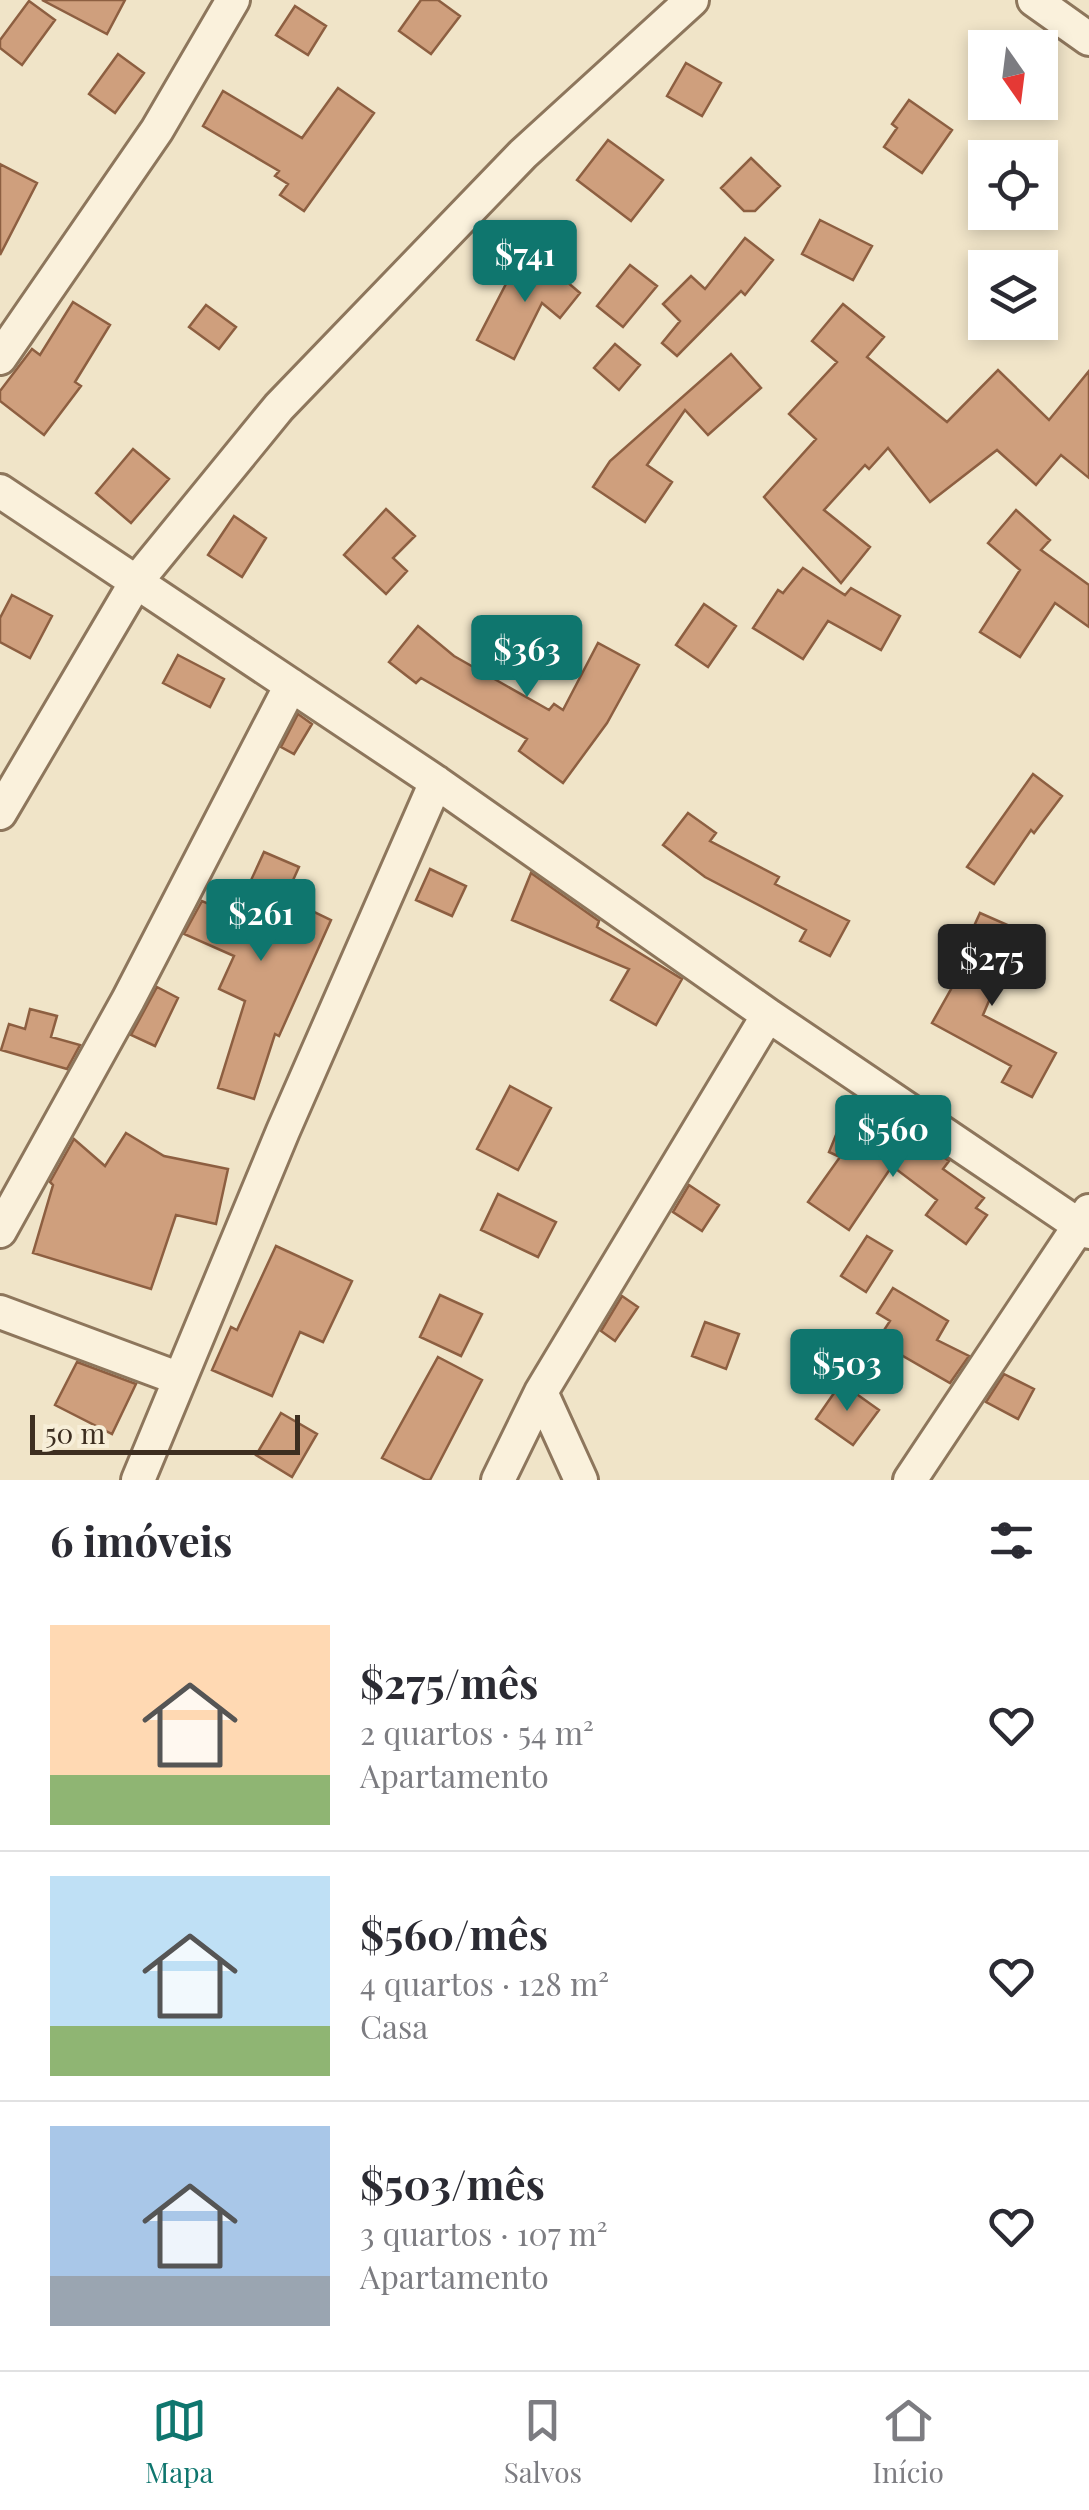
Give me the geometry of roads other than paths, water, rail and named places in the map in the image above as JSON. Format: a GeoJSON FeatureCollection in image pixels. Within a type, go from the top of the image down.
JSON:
{"type":"FeatureCollection","features":[{"type":"Feature","properties":{"kind":"street"},"geometry":{"type":"LineString","coordinates":[[0,358],[157,130],[233,0]]}},
{"type":"Feature","properties":{"kind":"street"},"geometry":{"type":"LineString","coordinates":[[0,813],[136,582],[279,407],[523,154],[692,0]]}},
{"type":"Feature","properties":{"kind":"street"},"geometry":{"type":"LineString","coordinates":[[1034,0],[1089,39]]}},
{"type":"Feature","properties":{"kind":"street"},"geometry":{"type":"LineString","coordinates":[[0,491],[436,782],[768,1015],[1085,1223],[910,1480]]}},
{"type":"Feature","properties":{"kind":"street"},"geometry":{"type":"LineString","coordinates":[[0,1232],[128,1000],[290,685]]}},
{"type":"Feature","properties":{"kind":"street"},"geometry":{"type":"LineString","coordinates":[[138,1480],[436,782]]}},
{"type":"Feature","properties":{"kind":"street"},"geometry":{"type":"LineString","coordinates":[[498,1480],[542,1392],[768,1015]]}},
{"type":"Feature","properties":{"kind":"street"},"geometry":{"type":"LineString","coordinates":[[0,1312],[180,1379]]}},
{"type":"Feature","properties":{"kind":"street"},"geometry":{"type":"LineString","coordinates":[[542,1392],[581,1480]]}}]}
